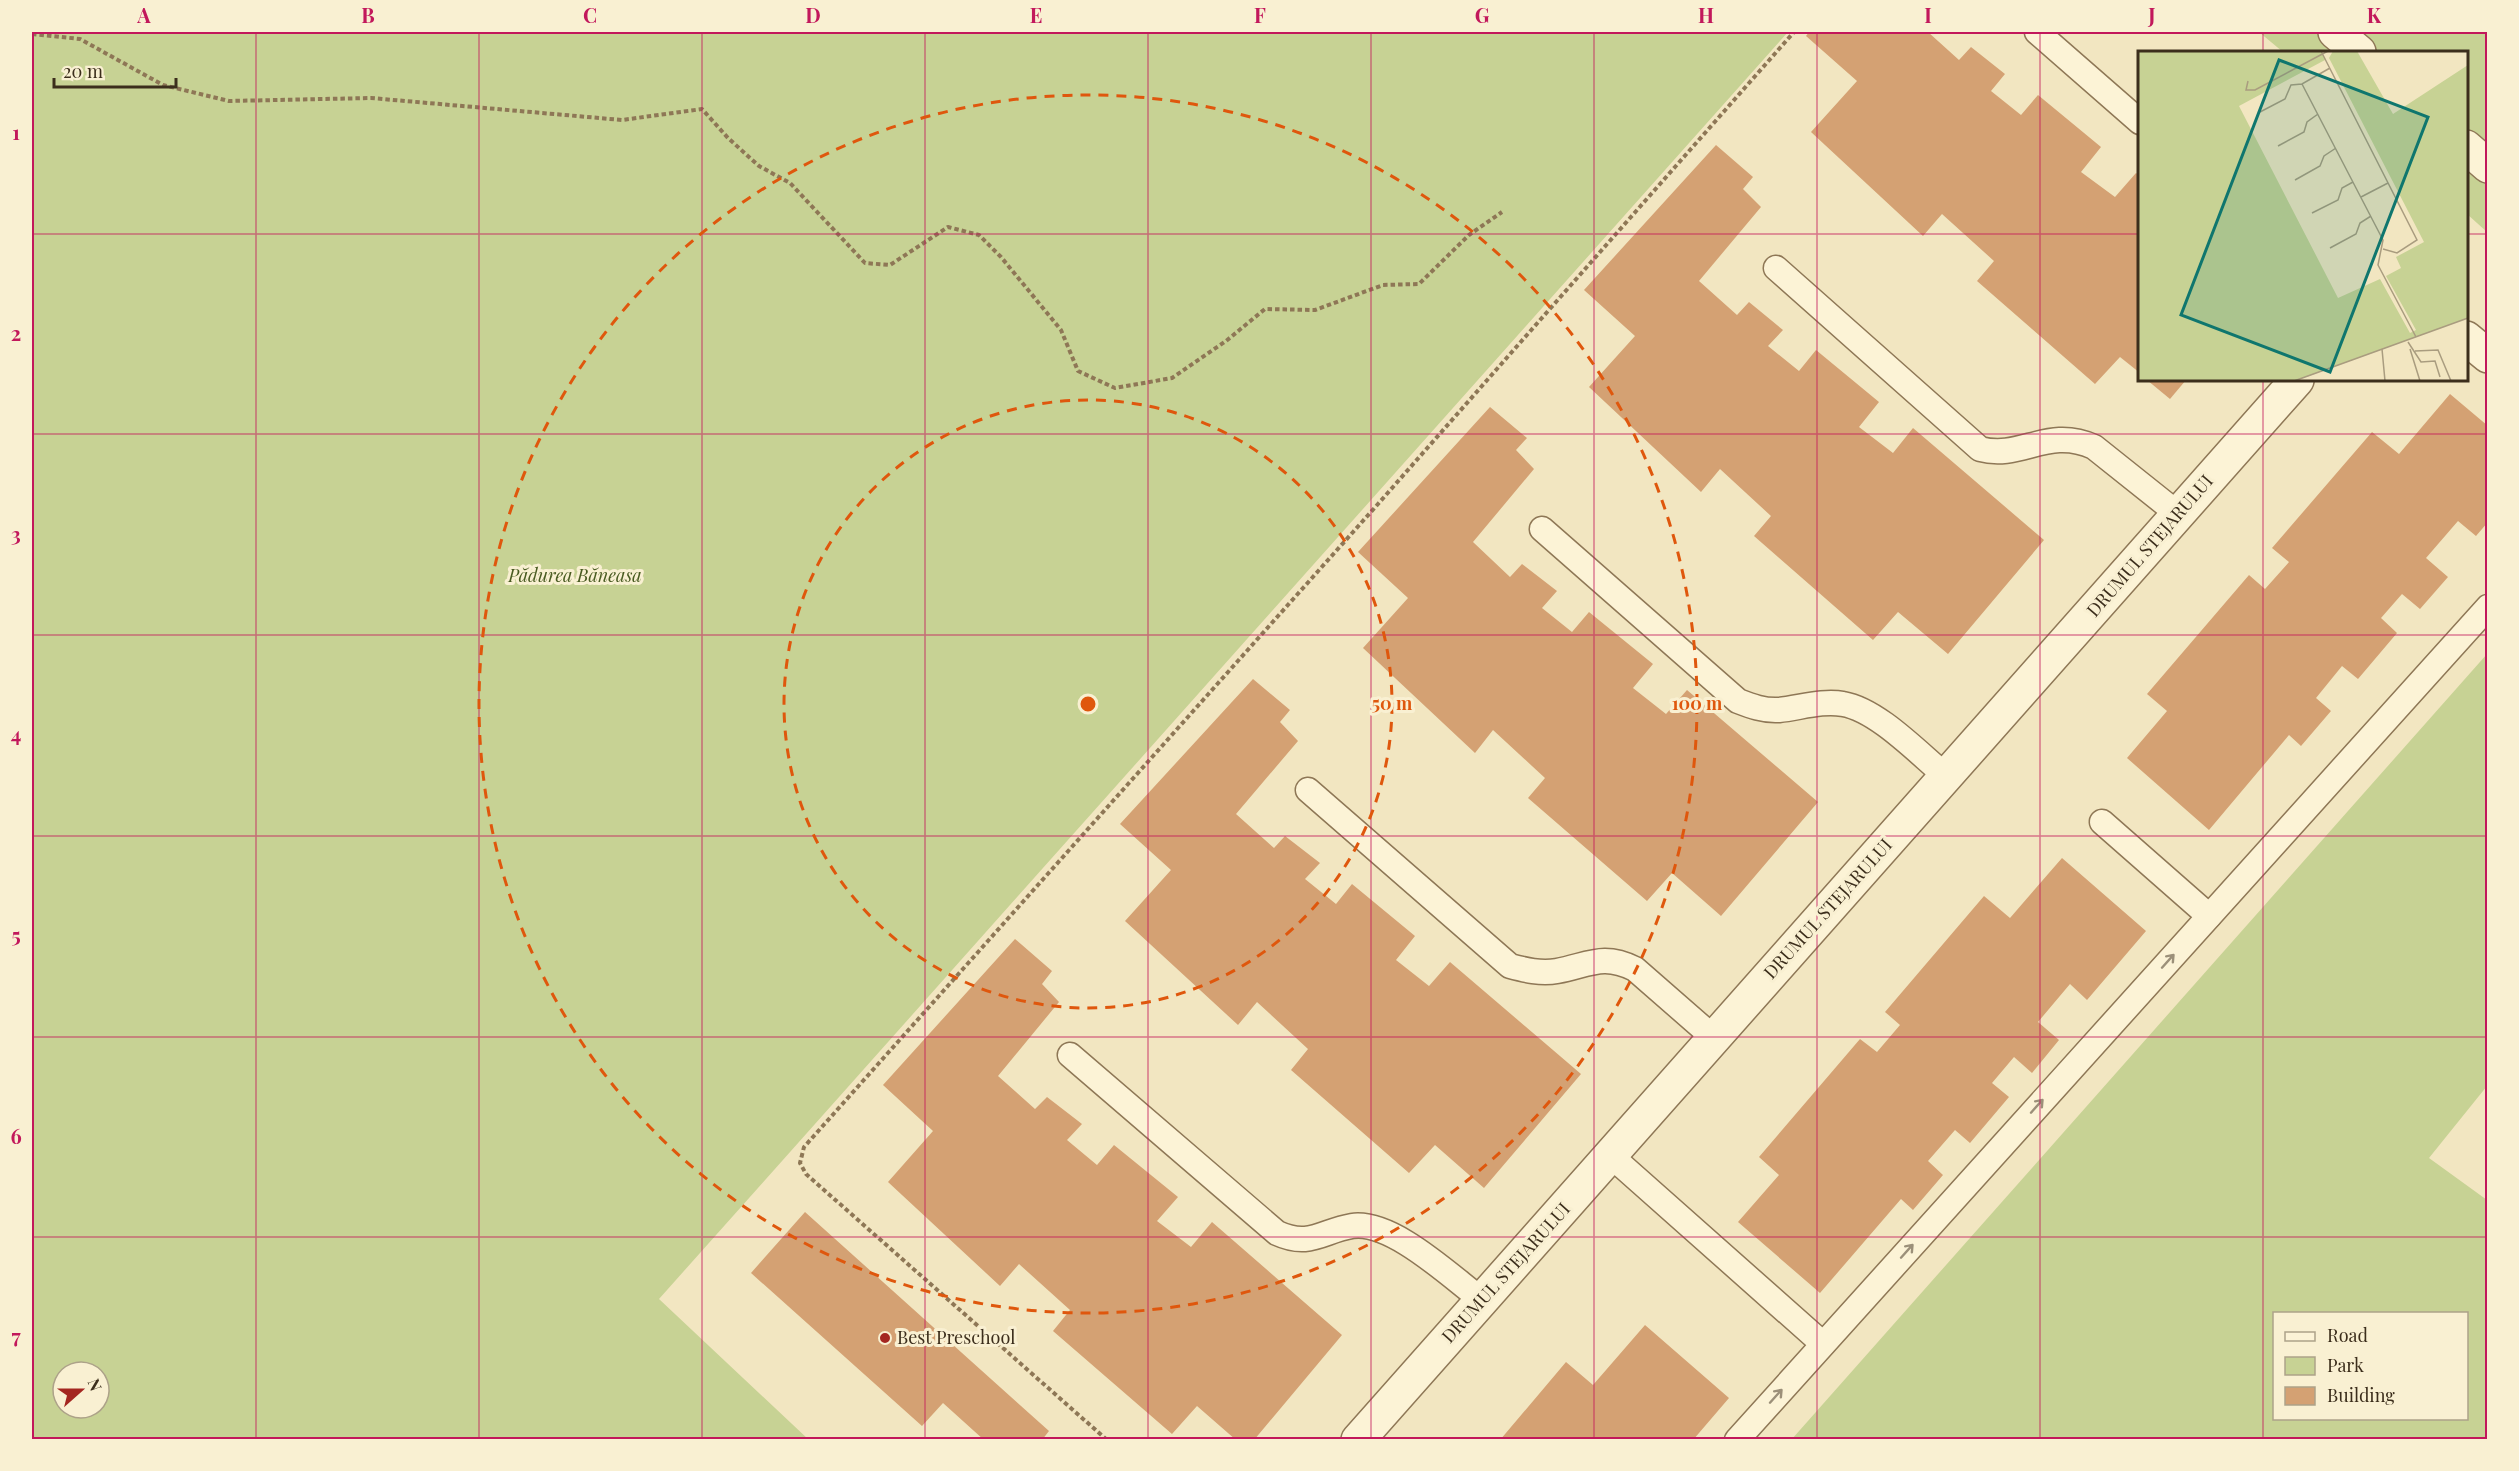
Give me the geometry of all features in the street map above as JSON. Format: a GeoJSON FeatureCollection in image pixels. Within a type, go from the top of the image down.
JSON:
{"type":"FeatureCollection","features":[{"type":"Feature","properties":{"kind":"street"},"geometry":{"type":"LineString","coordinates":[[2335,32],[2358,51]]}},
{"type":"Feature","properties":{"kind":"street"},"geometry":{"type":"LineString","coordinates":[[2468,149],[2487,166]]}},
{"type":"Feature","properties":{"kind":"street"},"geometry":{"type":"LineString","coordinates":[[2468,340],[2487,356]]}},
{"type":"Feature","properties":{"kind":"street","name":"DRUMUL STEJARULUI"},"geometry":{"type":"LineString","coordinates":[[1358,1440],[2296,381]]}},
{"type":"Feature","properties":{"kind":"lane"},"geometry":{"type":"LineString","coordinates":[[2037,32],[2138,121]]}},
{"type":"Feature","properties":{"kind":"lane"},"geometry":{"type":"LineString","coordinates":[[1776,268],[1980,449],[2005,452],[2051,440],[2065,438],[2079,440],[2094,447],[2178,514]]}},
{"type":"Feature","properties":{"kind":"lane"},"geometry":{"type":"LineString","coordinates":[[1542,530],[1738,701],[1758,709],[1777,710],[1826,703],[1844,704],[1878,720],[1946,776]]}},
{"type":"Feature","properties":{"kind":"lane"},"geometry":{"type":"LineString","coordinates":[[1737,1440],[2487,607]]}},
{"type":"Feature","properties":{"kind":"lane"},"geometry":{"type":"LineString","coordinates":[[1308,790],[1510,966],[1539,972],[1556,971],[1592,961],[1608,960],[1623,963],[1635,969],[1714,1038]]}},
{"type":"Feature","properties":{"kind":"lane"},"geometry":{"type":"LineString","coordinates":[[2102,822],[2209,916]]}},
{"type":"Feature","properties":{"kind":"lane"},"geometry":{"type":"LineString","coordinates":[[1070,1055],[1277,1233],[1292,1240],[1305,1240],[1353,1226],[1385,1231],[1401,1238],[1482,1300]]}},
{"type":"Feature","properties":{"kind":"lane"},"geometry":{"type":"LineString","coordinates":[[1610,1155],[1823,1344]]}},
{"type":"Feature","properties":{"kind":"path"},"geometry":{"type":"LineString","coordinates":[[1107,1440],[806,1174],[800,1163],[804,1147],[1386,495],[1794,32]]}},
{"type":"Feature","properties":{"kind":"path"},"geometry":{"type":"LineString","coordinates":[[32,34],[80,39],[163,85],[229,101],[371,98],[622,120],[702,109],[728,138],[759,166],[790,183],[865,263],[890,265],[948,227],[979,235],[1001,257],[1061,330],[1078,370],[1115,388],[1172,378],[1226,341],[1265,309],[1315,310],[1383,285],[1419,284],[1469,235],[1502,212]]}},
{"type":"Feature","properties":{"kind":"green space","name":"Pădurea Băneasa"},"geometry":{"type":"Polygon","coordinates":[[[32,32],[1788,32],[659,1299],[809,1440],[32,1439],[32,32]]]}},
{"type":"Feature","properties":{"kind":"green space"},"geometry":{"type":"Polygon","coordinates":[[[2259,32],[2487,32],[2487,232],[2468,215],[2468,51],[2282,51],[2259,32]]]}},
{"type":"Feature","properties":{"kind":"green space"},"geometry":{"type":"Polygon","coordinates":[[[2487,654],[2487,1086],[2429,1158],[2487,1200],[2487,1439],[1792,1439],[2487,654]]]}},
{"type":"Feature","properties":{"kind":"building"},"geometry":{"type":"Polygon","coordinates":[[[1809,32],[1928,32],[1959,60],[1971,47],[2005,74],[1991,91],[2021,115],[2038,95],[2101,147],[2081,172],[2115,197],[2136,173],[2138,174],[2138,371],[2120,357],[2095,384],[1977,281],[1994,261],[1942,214],[1923,236],[1811,132],[1857,81],[1806,36],[1809,32]]]}},
{"type":"Feature","properties":{"kind":"building"},"geometry":{"type":"Polygon","coordinates":[[[1716,145],[1753,177],[1743,189],[1761,207],[1699,281],[1737,315],[1749,302],[1783,330],[1768,346],[1799,371],[1816,350],[1879,402],[1859,427],[1893,453],[1913,428],[2044,540],[1948,654],[1898,612],[1873,640],[1754,536],[1771,516],[1720,469],[1701,492],[1589,387],[1635,336],[1584,290],[1716,145]]]}},
{"type":"Feature","properties":{"kind":"building"},"geometry":{"type":"Polygon","coordinates":[[[2148,381],[2185,381],[2170,399],[2148,381]]]}},
{"type":"Feature","properties":{"kind":"building"},"geometry":{"type":"Polygon","coordinates":[[[2450,394],[2488,426],[2488,522],[2476,536],[2458,521],[2426,558],[2448,577],[2420,609],[2402,594],[2381,618],[2397,633],[2358,679],[2342,666],[2316,698],[2331,711],[2301,746],[2289,735],[2209,830],[2127,758],[2167,711],[2147,694],[2249,575],[2265,589],[2289,562],[2272,548],[2372,432],[2399,454],[2450,394]]]}},
{"type":"Feature","properties":{"kind":"building"},"geometry":{"type":"Polygon","coordinates":[[[1490,407],[1527,438],[1516,450],[1534,469],[1473,542],[1510,577],[1522,564],[1557,591],[1542,608],[1572,632],[1589,612],[1653,664],[1633,688],[1666,714],[1687,690],[1818,802],[1721,916],[1672,873],[1647,901],[1528,798],[1545,778],[1493,730],[1475,753],[1363,648],[1408,598],[1358,552],[1490,407]]]}},
{"type":"Feature","properties":{"kind":"building"},"geometry":{"type":"Polygon","coordinates":[[[1253,679],[1290,710],[1280,722],[1298,741],[1236,814],[1274,848],[1285,836],[1320,863],[1305,879],[1336,904],[1352,884],[1415,936],[1396,960],[1429,986],[1450,962],[1581,1074],[1484,1188],[1435,1145],[1409,1173],[1291,1070],[1308,1049],[1257,1002],[1238,1025],[1125,921],[1171,870],[1120,824],[1253,679]]]}},
{"type":"Feature","properties":{"kind":"building"},"geometry":{"type":"Polygon","coordinates":[[[2062,858],[2146,931],[2087,1000],[2070,984],[2038,1022],[2059,1040],[2032,1073],[2014,1057],[1992,1083],[2009,1097],[1970,1143],[1955,1130],[1928,1161],[1943,1175],[1913,1210],[1901,1199],[1820,1293],[1738,1222],[1779,1175],[1759,1157],[1860,1039],[1877,1052],[1900,1025],[1885,1012],[1984,896],[2010,918],[2062,858]]]}},
{"type":"Feature","properties":{"kind":"building"},"geometry":{"type":"Polygon","coordinates":[[[1015,939],[1052,971],[1042,984],[1059,1002],[998,1076],[1035,1109],[1047,1097],[1082,1124],[1067,1140],[1097,1165],[1114,1145],[1178,1197],[1157,1221],[1191,1247],[1212,1222],[1342,1335],[1254,1440],[1236,1440],[1197,1406],[1172,1434],[1053,1331],[1070,1310],[1019,1264],[1000,1286],[888,1182],[933,1131],[883,1085],[1015,939]]]}},
{"type":"Feature","properties":{"kind":"building","name":"Best Preschool"},"geometry":{"type":"Polygon","coordinates":[[[805,1212],[1049,1431],[1042,1440],[984,1440],[943,1403],[922,1426],[751,1273],[805,1212]]]}},
{"type":"Feature","properties":{"kind":"building"},"geometry":{"type":"Polygon","coordinates":[[[1645,1325],[1729,1398],[1693,1440],[1500,1440],[1566,1362],[1593,1385],[1645,1325]]]}},
{"type":"Feature","properties":{"kind":"place","name":"Best Preschool"},"geometry":{"type":"Point","coordinates":[885,1338]}}]}
